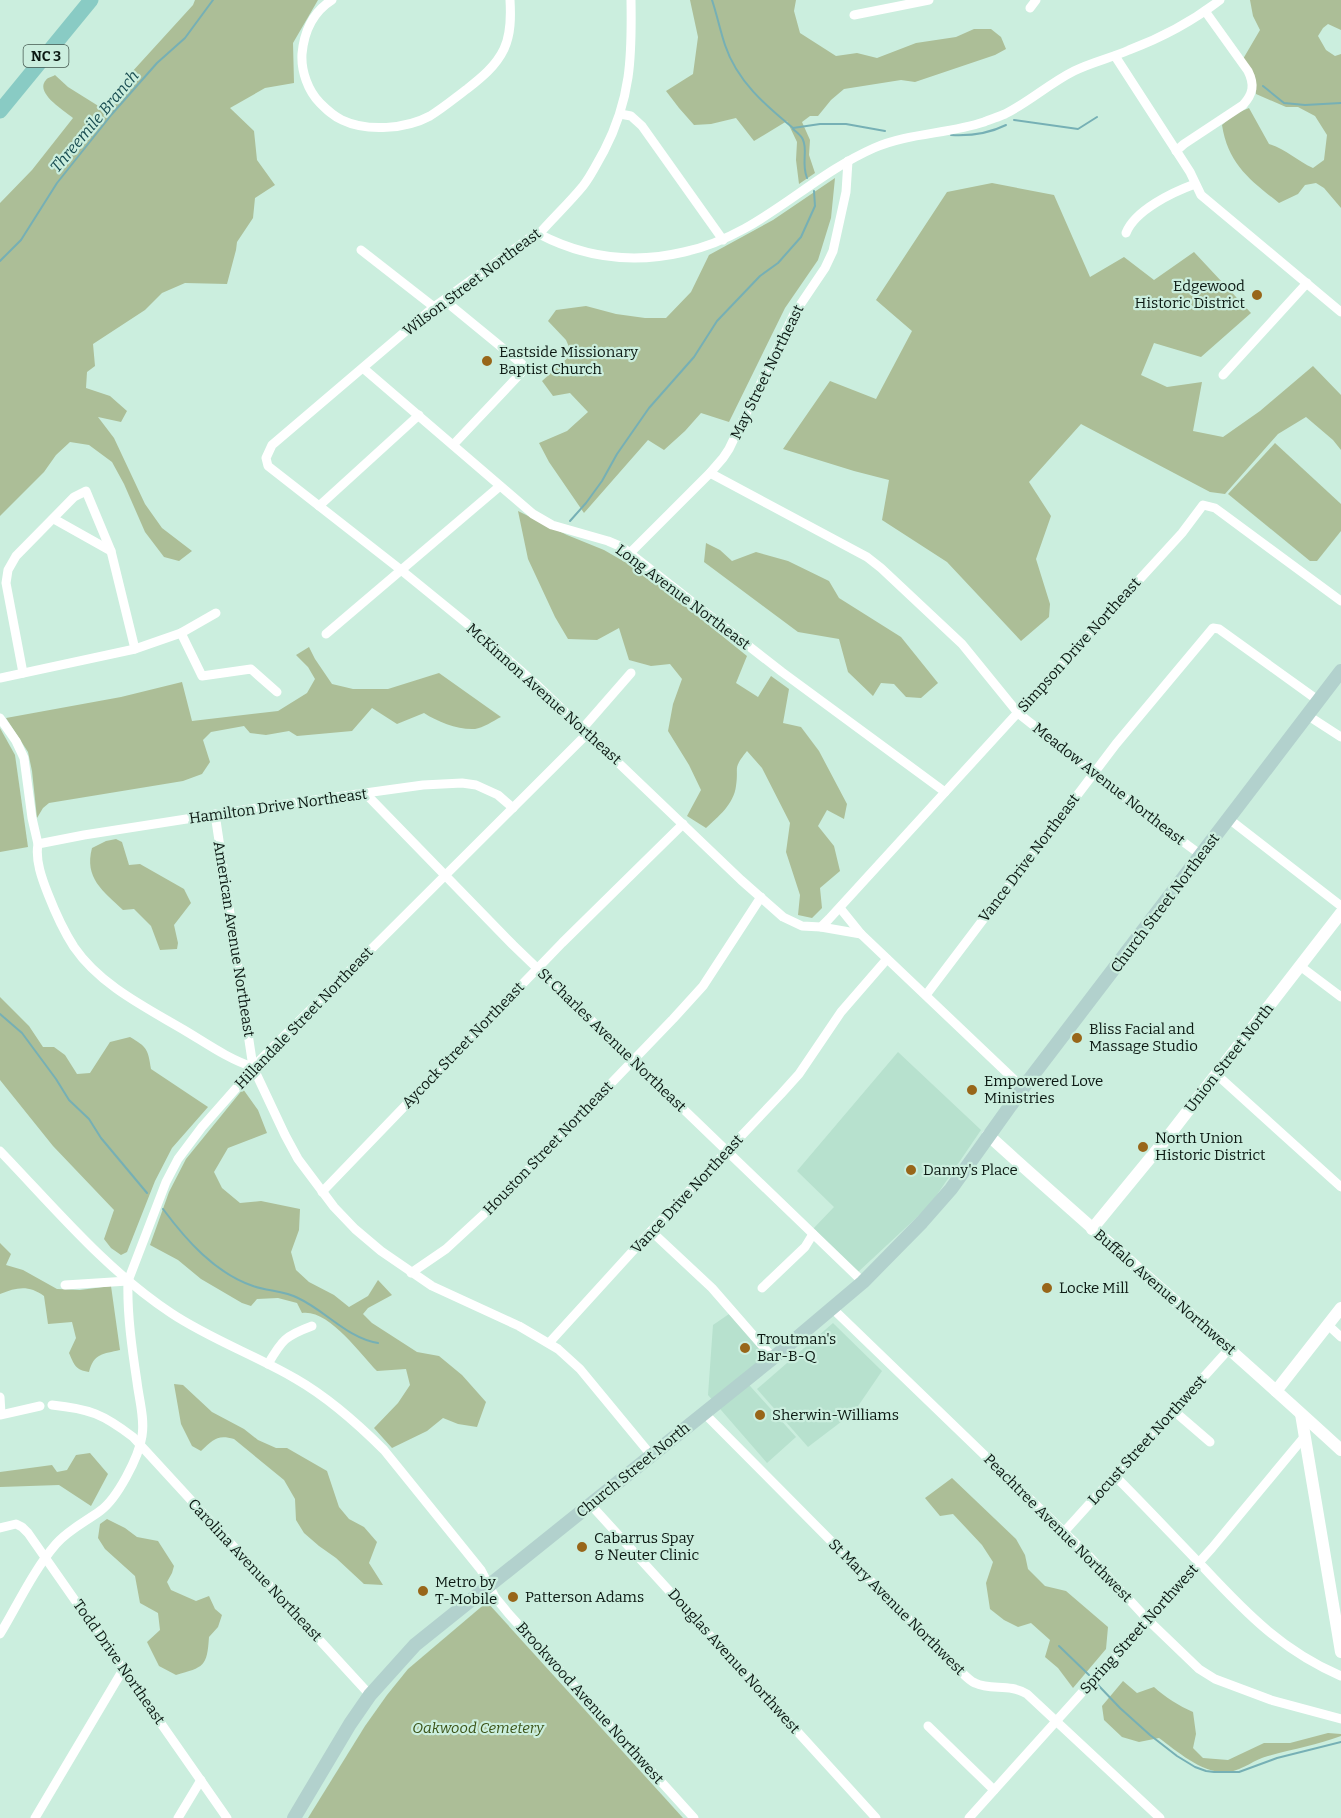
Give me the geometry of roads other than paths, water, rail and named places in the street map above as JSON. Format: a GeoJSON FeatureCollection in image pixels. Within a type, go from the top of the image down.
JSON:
{"type":"FeatureCollection","features":[{"type":"Feature","properties":{"kind":"main road","name":"NC 3"},"geometry":{"type":"LineString","coordinates":[[0,111],[91,0]]}},
{"type":"Feature","properties":{"kind":"main road","name":"Church Street Northeast"},"geometry":{"type":"LineString","coordinates":[[988,1135],[1341,671]]}},
{"type":"Feature","properties":{"kind":"main road","name":"Church Street North"},"geometry":{"type":"LineString","coordinates":[[294,1818],[370,1695],[415,1645],[773,1358],[863,1282],[951,1189],[988,1135]]}},
{"type":"Feature","properties":{"kind":"street"},"geometry":{"type":"LineString","coordinates":[[332,0],[316,15],[307,31],[302,57],[308,86],[316,99],[340,120],[361,126],[381,128],[430,116],[480,79],[505,48],[511,17],[510,0]]}},
{"type":"Feature","properties":{"kind":"street","name":"Wilson Street Northeast"},"geometry":{"type":"LineString","coordinates":[[266,458],[272,445],[435,307],[531,237],[539,234],[583,186],[615,130],[620,114],[632,51],[631,0]]}},
{"type":"Feature","properties":{"kind":"street"},"geometry":{"type":"LineString","coordinates":[[854,15],[930,0]]}},
{"type":"Feature","properties":{"kind":"street"},"geometry":{"type":"LineString","coordinates":[[539,234],[580,251],[643,258],[686,252],[723,240],[759,221],[848,161],[873,148],[890,142],[981,123],[1005,114],[1069,73],[1163,35],[1220,0]]}},
{"type":"Feature","properties":{"kind":"street"},"geometry":{"type":"LineString","coordinates":[[1176,152],[1184,144],[1243,105],[1252,92],[1252,78],[1248,71],[1205,11]]}},
{"type":"Feature","properties":{"kind":"street"},"geometry":{"type":"LineString","coordinates":[[1114,56],[1190,172],[1201,195],[1341,312]]}},
{"type":"Feature","properties":{"kind":"street"},"geometry":{"type":"LineString","coordinates":[[620,114],[631,116],[642,126],[723,240]]}},
{"type":"Feature","properties":{"kind":"street","name":"May Street Northeast"},"geometry":{"type":"LineString","coordinates":[[630,553],[710,473],[729,449],[794,314],[825,268],[833,251],[846,192],[848,161]]}},
{"type":"Feature","properties":{"kind":"street"},"geometry":{"type":"LineString","coordinates":[[1126,233],[1132,221],[1145,211],[1169,195],[1195,184]]}},
{"type":"Feature","properties":{"kind":"street"},"geometry":{"type":"LineString","coordinates":[[361,250],[435,307]]}},
{"type":"Feature","properties":{"kind":"street"},"geometry":{"type":"LineString","coordinates":[[1223,375],[1306,283]]}},
{"type":"Feature","properties":{"kind":"street"},"geometry":{"type":"LineString","coordinates":[[444,300],[522,364],[522,372],[453,445]]}},
{"type":"Feature","properties":{"kind":"street","name":"Long Avenue Northeast"},"geometry":{"type":"LineString","coordinates":[[363,368],[533,514],[552,525],[608,541],[630,553],[782,672],[945,792]]}},
{"type":"Feature","properties":{"kind":"street"},"geometry":{"type":"LineString","coordinates":[[319,506],[419,415]]}},
{"type":"Feature","properties":{"kind":"street","name":"McKinnon Avenue Northeast"},"geometry":{"type":"LineString","coordinates":[[266,458],[268,466],[471,627],[586,730],[783,917],[802,926],[861,934]]}},
{"type":"Feature","properties":{"kind":"street","name":"Meadow Avenue Northeast"},"geometry":{"type":"LineString","coordinates":[[710,473],[867,557],[891,576],[962,644],[1018,713],[1201,855]]}},
{"type":"Feature","properties":{"kind":"street"},"geometry":{"type":"LineString","coordinates":[[326,634],[500,486]]}},
{"type":"Feature","properties":{"kind":"street"},"geometry":{"type":"LineString","coordinates":[[23,673],[6,583],[8,570],[16,556],[74,497],[86,491],[111,551],[135,649]]}},
{"type":"Feature","properties":{"kind":"street","name":"Simpson Drive Northeast"},"geometry":{"type":"LineString","coordinates":[[840,908],[1182,533],[1203,505],[1215,508],[1341,601]]}},
{"type":"Feature","properties":{"kind":"street"},"geometry":{"type":"LineString","coordinates":[[54,519],[111,551]]}},
{"type":"Feature","properties":{"kind":"street"},"geometry":{"type":"LineString","coordinates":[[0,678],[135,649],[181,633],[216,613]]}},
{"type":"Feature","properties":{"kind":"street","name":"Vance Drive Northeast"},"geometry":{"type":"LineString","coordinates":[[926,995],[1116,744],[1213,628],[1219,629],[1319,701]]}},
{"type":"Feature","properties":{"kind":"street"},"geometry":{"type":"LineString","coordinates":[[181,633],[201,676],[251,669],[277,692]]}},
{"type":"Feature","properties":{"kind":"street","name":"Hillandale Street Northeast"},"geometry":{"type":"LineString","coordinates":[[0,1634],[45,1557],[67,1534],[109,1503],[131,1468],[140,1445],[143,1435],[142,1416],[133,1353],[128,1281],[166,1182],[178,1159],[253,1067],[513,808],[586,730],[631,673]]}},
{"type":"Feature","properties":{"kind":"street"},"geometry":{"type":"LineString","coordinates":[[1307,715],[1341,737]]}},
{"type":"Feature","properties":{"kind":"street"},"geometry":{"type":"LineString","coordinates":[[0,718],[16,741],[24,758],[44,884],[63,929],[82,957],[101,976],[129,998],[209,1046],[253,1067]]}},
{"type":"Feature","properties":{"kind":"street","name":"Hamilton Drive Northeast"},"geometry":{"type":"LineString","coordinates":[[38,844],[215,814],[423,785],[462,783],[484,788],[498,795],[513,808]]}},
{"type":"Feature","properties":{"kind":"street","name":"St Charles Avenue Northeast"},"geometry":{"type":"LineString","coordinates":[[365,793],[538,968],[863,1282]]}},
{"type":"Feature","properties":{"kind":"street","name":"American Avenue Northeast"},"geometry":{"type":"LineString","coordinates":[[215,814],[253,1067],[298,1159],[322,1192],[355,1229],[411,1273],[432,1286],[519,1326],[549,1343],[580,1369],[651,1455]]}},
{"type":"Feature","properties":{"kind":"street"},"geometry":{"type":"LineString","coordinates":[[1228,819],[1341,906]]}},
{"type":"Feature","properties":{"kind":"street","name":"Aycock Street Northeast"},"geometry":{"type":"LineString","coordinates":[[322,1192],[538,968],[683,824]]}},
{"type":"Feature","properties":{"kind":"street","name":"Houston Street Northeast"},"geometry":{"type":"LineString","coordinates":[[411,1273],[446,1249],[498,1201],[703,986],[761,897]]}},
{"type":"Feature","properties":{"kind":"street"},"geometry":{"type":"LineString","coordinates":[[821,927],[840,908],[861,934],[1023,1088]]}},
{"type":"Feature","properties":{"kind":"street","name":"Union Street North"},"geometry":{"type":"LineString","coordinates":[[1092,1229],[1170,1134],[1341,913]]}},
{"type":"Feature","properties":{"kind":"street","name":"Vance Drive Northeast"},"geometry":{"type":"LineString","coordinates":[[549,1343],[799,1074],[841,1012],[887,958]]}},
{"type":"Feature","properties":{"kind":"street"},"geometry":{"type":"LineString","coordinates":[[1300,966],[1341,997]]}},
{"type":"Feature","properties":{"kind":"street"},"geometry":{"type":"LineString","coordinates":[[1216,1074],[1341,1187]]}},
{"type":"Feature","properties":{"kind":"street","name":"Buffalo Avenue Northwest"},"geometry":{"type":"LineString","coordinates":[[988,1135],[1341,1449]]}},
{"type":"Feature","properties":{"kind":"street","name":"Brookwood Avenue Northwest"},"geometry":{"type":"LineString","coordinates":[[0,1151],[128,1281],[172,1313],[299,1380],[327,1398],[366,1432],[384,1450],[481,1570],[489,1586],[512,1617],[694,1818]]}},
{"type":"Feature","properties":{"kind":"street"},"geometry":{"type":"LineString","coordinates":[[651,1231],[712,1288],[773,1358]]}},
{"type":"Feature","properties":{"kind":"street"},"geometry":{"type":"LineString","coordinates":[[762,1288],[805,1247],[813,1234]]}},
{"type":"Feature","properties":{"kind":"street"},"geometry":{"type":"LineString","coordinates":[[65,1285],[128,1281]]}},
{"type":"Feature","properties":{"kind":"street","name":"Peachtree Avenue Northwest"},"geometry":{"type":"LineString","coordinates":[[832,1308],[1064,1532],[1148,1620],[1199,1669],[1215,1679],[1271,1700],[1341,1719]]}},
{"type":"Feature","properties":{"kind":"street"},"geometry":{"type":"LineString","coordinates":[[1276,1391],[1341,1308]]}},
{"type":"Feature","properties":{"kind":"street"},"geometry":{"type":"LineString","coordinates":[[1328,1325],[1341,1337]]}},
{"type":"Feature","properties":{"kind":"street"},"geometry":{"type":"LineString","coordinates":[[268,1364],[281,1342],[292,1333],[312,1326]]}},
{"type":"Feature","properties":{"kind":"street","name":"Locust Street Northwest"},"geometry":{"type":"LineString","coordinates":[[1064,1532],[1229,1348]]}},
{"type":"Feature","properties":{"kind":"street"},"geometry":{"type":"LineString","coordinates":[[0,1397],[1,1415],[40,1406]]}},
{"type":"Feature","properties":{"kind":"street","name":"Carolina Avenue Northeast"},"geometry":{"type":"LineString","coordinates":[[52,1405],[81,1408],[100,1415],[112,1421],[140,1445],[370,1695]]}},
{"type":"Feature","properties":{"kind":"street"},"geometry":{"type":"LineString","coordinates":[[1174,1411],[1210,1442]]}},
{"type":"Feature","properties":{"kind":"street","name":"St Mary Avenue Northwest"},"geometry":{"type":"LineString","coordinates":[[704,1413],[956,1667],[973,1682],[1020,1690],[1057,1721],[1160,1818]]}},
{"type":"Feature","properties":{"kind":"street"},"geometry":{"type":"LineString","coordinates":[[1301,1414],[1340,1644]]}},
{"type":"Feature","properties":{"kind":"street","name":"Spring Street Northwest"},"geometry":{"type":"LineString","coordinates":[[969,1818],[1148,1620],[1305,1436]]}},
{"type":"Feature","properties":{"kind":"street"},"geometry":{"type":"LineString","coordinates":[[1115,1476],[1237,1603],[1274,1637],[1317,1666],[1341,1676]]}},
{"type":"Feature","properties":{"kind":"street","name":"Douglas Avenue Northwest"},"geometry":{"type":"LineString","coordinates":[[591,1505],[876,1818]]}},
{"type":"Feature","properties":{"kind":"street","name":"Todd Drive Northeast"},"geometry":{"type":"LineString","coordinates":[[0,1528],[16,1524],[22,1527],[124,1668],[227,1818]]}},
{"type":"Feature","properties":{"kind":"street"},"geometry":{"type":"LineString","coordinates":[[35,1818],[124,1668]]}},
{"type":"Feature","properties":{"kind":"street"},"geometry":{"type":"LineString","coordinates":[[928,1726],[994,1790]]}},
{"type":"Feature","properties":{"kind":"street"},"geometry":{"type":"LineString","coordinates":[[178,1818],[201,1780]]}},
{"type":"Feature","properties":{"kind":"waterway","name":"Threemile Branch"},"geometry":{"type":"LineString","coordinates":[[0,261],[21,240],[57,183],[112,114],[157,63],[185,38],[213,0]]}},
{"type":"Feature","properties":{"kind":"waterway"},"geometry":{"type":"LineString","coordinates":[[712,0],[725,45],[737,70],[762,101],[793,128],[820,124],[846,124],[885,131]]}},
{"type":"Feature","properties":{"kind":"waterway"},"geometry":{"type":"LineString","coordinates":[[1263,86],[1284,103],[1305,105],[1341,103]]}},
{"type":"Feature","properties":{"kind":"waterway"},"geometry":{"type":"LineString","coordinates":[[1014,120],[1078,129],[1097,117]]}},
{"type":"Feature","properties":{"kind":"waterway"},"geometry":{"type":"LineString","coordinates":[[951,135],[979,134],[1006,125]]}},
{"type":"Feature","properties":{"kind":"waterway"},"geometry":{"type":"LineString","coordinates":[[793,129],[804,144],[807,178]]}},
{"type":"Feature","properties":{"kind":"waterway"},"geometry":{"type":"LineString","coordinates":[[570,521],[602,481],[617,454],[649,408],[694,357],[717,321],[760,276],[778,263],[801,237],[815,206],[814,191]]}},
{"type":"Feature","properties":{"kind":"waterway"},"geometry":{"type":"LineString","coordinates":[[0,1014],[22,1033],[69,1100],[89,1119],[101,1138],[147,1193]]}},
{"type":"Feature","properties":{"kind":"waterway"},"geometry":{"type":"LineString","coordinates":[[163,1209],[192,1244],[226,1273],[253,1286],[298,1298],[356,1336],[378,1343]]}},
{"type":"Feature","properties":{"kind":"waterway"},"geometry":{"type":"LineString","coordinates":[[1059,1646],[1089,1675]]}},
{"type":"Feature","properties":{"kind":"waterway"},"geometry":{"type":"LineString","coordinates":[[1098,1685],[1150,1735],[1177,1756],[1206,1771],[1239,1772],[1277,1758],[1341,1742]]}},
{"type":"Feature","properties":{"kind":"place","name":"Edgewood Historic District"},"geometry":{"type":"Point","coordinates":[1257,295]}},
{"type":"Feature","properties":{"kind":"place","name":"Eastside Missionary Baptist Church"},"geometry":{"type":"Point","coordinates":[487,361]}},
{"type":"Feature","properties":{"kind":"place","name":"Bliss Facial and Massage Studio"},"geometry":{"type":"Point","coordinates":[1077,1038]}},
{"type":"Feature","properties":{"kind":"place","name":"Empowered Love Ministries"},"geometry":{"type":"Point","coordinates":[972,1090]}},
{"type":"Feature","properties":{"kind":"place","name":"North Union Historic District"},"geometry":{"type":"Point","coordinates":[1143,1147]}},
{"type":"Feature","properties":{"kind":"place","name":"Danny's Place"},"geometry":{"type":"Point","coordinates":[911,1170]}},
{"type":"Feature","properties":{"kind":"place","name":"Locke Mill"},"geometry":{"type":"Point","coordinates":[1047,1288]}},
{"type":"Feature","properties":{"kind":"place","name":"Troutman's Bar-B-Q"},"geometry":{"type":"Point","coordinates":[745,1348]}},
{"type":"Feature","properties":{"kind":"place","name":"Sherwin-Williams"},"geometry":{"type":"Point","coordinates":[760,1415]}},
{"type":"Feature","properties":{"kind":"place","name":"Cabarrus Spay & Neuter Clinic"},"geometry":{"type":"Point","coordinates":[582,1547]}},
{"type":"Feature","properties":{"kind":"place","name":"Metro by T-Mobile"},"geometry":{"type":"Point","coordinates":[423,1591]}},
{"type":"Feature","properties":{"kind":"place","name":"Patterson Adams"},"geometry":{"type":"Point","coordinates":[513,1597]}},
{"type":"Feature","properties":{"kind":"park label","name":"Oakwood Cemetery"},"geometry":{"type":"Point","coordinates":[478,1728]}}]}
